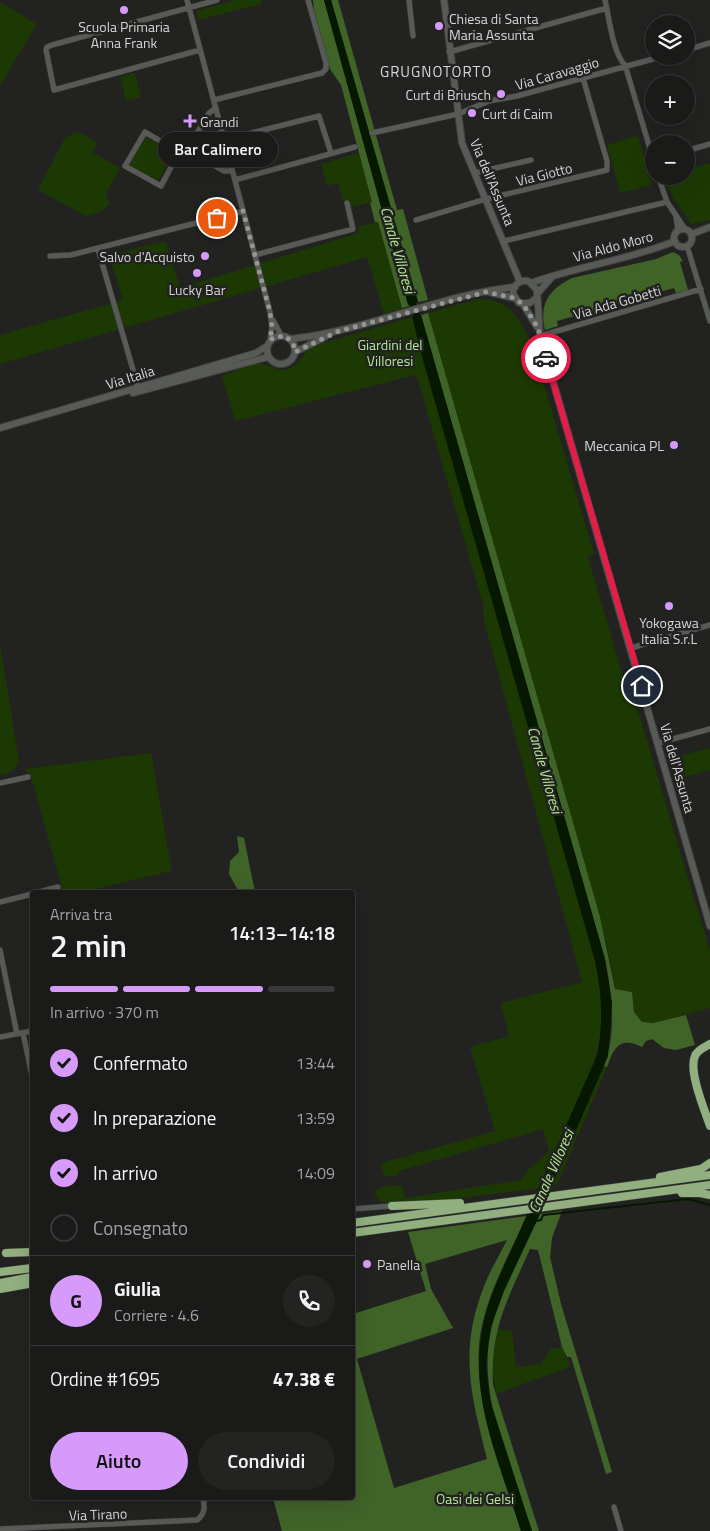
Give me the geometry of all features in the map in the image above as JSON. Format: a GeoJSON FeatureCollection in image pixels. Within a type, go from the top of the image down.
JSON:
{"type":"FeatureCollection","features":[{"type":"Feature","properties":{"kind":"highway"},"geometry":{"type":"LineString","coordinates":[[710,1044],[695,1056],[693,1067],[710,1126]]}},
{"type":"Feature","properties":{"kind":"highway"},"geometry":{"type":"LineString","coordinates":[[652,1182],[664,1176],[701,1169],[710,1163]]}},
{"type":"Feature","properties":{"kind":"highway"},"geometry":{"type":"LineString","coordinates":[[355,1223],[553,1194],[710,1175]]}},
{"type":"Feature","properties":{"kind":"highway"},"geometry":{"type":"LineString","coordinates":[[355,1233],[549,1205],[710,1185]]}},
{"type":"Feature","properties":{"kind":"highway"},"geometry":{"type":"LineString","coordinates":[[653,1192],[662,1195],[694,1192],[710,1195]]}},
{"type":"Feature","properties":{"kind":"highway"},"geometry":{"type":"LineString","coordinates":[[392,1206],[527,1198]]}},
{"type":"Feature","properties":{"kind":"highway"},"geometry":{"type":"LineString","coordinates":[[3,1254],[30,1252]]}},
{"type":"Feature","properties":{"kind":"highway"},"geometry":{"type":"LineString","coordinates":[[0,1272],[30,1268]]}},
{"type":"Feature","properties":{"kind":"highway"},"geometry":{"type":"LineString","coordinates":[[0,1283],[30,1278]]}},
{"type":"Feature","properties":{"kind":"highway"},"geometry":{"type":"LineString","coordinates":[[0,1289],[28,1284],[30,1281]]}},
{"type":"Feature","properties":{"kind":"street"},"geometry":{"type":"LineString","coordinates":[[187,0],[270,312],[272,327],[268,343],[268,357],[278,364],[292,359],[295,352],[290,339]]}},
{"type":"Feature","properties":{"kind":"street"},"geometry":{"type":"LineString","coordinates":[[200,50],[54,90],[46,54],[47,47],[217,0]]}},
{"type":"Feature","properties":{"kind":"street"},"geometry":{"type":"LineString","coordinates":[[214,100],[322,73],[326,69],[326,63],[308,0]]}},
{"type":"Feature","properties":{"kind":"street"},"geometry":{"type":"LineString","coordinates":[[409,0],[413,36]]}},
{"type":"Feature","properties":{"kind":"street","name":"Via dell'Assunta"},"geometry":{"type":"LineString","coordinates":[[444,0],[449,52],[462,142],[520,282]]}},
{"type":"Feature","properties":{"kind":"street"},"geometry":{"type":"LineString","coordinates":[[605,0],[618,55],[625,65],[646,135]]}},
{"type":"Feature","properties":{"kind":"street"},"geometry":{"type":"LineString","coordinates":[[449,52],[606,8]]}},
{"type":"Feature","properties":{"kind":"street"},"geometry":{"type":"LineString","coordinates":[[695,47],[710,43]]}},
{"type":"Feature","properties":{"kind":"street","name":"Via Caravaggio"},"geometry":{"type":"LineString","coordinates":[[372,133],[458,114],[489,101],[517,96],[645,60]]}},
{"type":"Feature","properties":{"kind":"street","name":"Via Giotto"},"geometry":{"type":"LineString","coordinates":[[416,220],[486,199],[607,170],[607,162],[583,78]]}},
{"type":"Feature","properties":{"kind":"street"},"geometry":{"type":"LineString","coordinates":[[180,152],[145,132],[125,166],[161,186],[180,152],[187,150],[209,113],[216,108]]}},
{"type":"Feature","properties":{"kind":"street"},"geometry":{"type":"LineString","coordinates":[[224,140],[319,116],[332,154]]}},
{"type":"Feature","properties":{"kind":"street"},"geometry":{"type":"LineString","coordinates":[[695,148],[710,144]]}},
{"type":"Feature","properties":{"kind":"street"},"geometry":{"type":"LineString","coordinates":[[235,180],[355,147]]}},
{"type":"Feature","properties":{"kind":"street"},"geometry":{"type":"LineString","coordinates":[[187,150],[224,171],[232,171]]}},
{"type":"Feature","properties":{"kind":"street"},"geometry":{"type":"LineString","coordinates":[[474,173],[531,160]]}},
{"type":"Feature","properties":{"kind":"street"},"geometry":{"type":"LineString","coordinates":[[661,185],[667,202],[685,229],[692,234]]}},
{"type":"Feature","properties":{"kind":"street"},"geometry":{"type":"LineString","coordinates":[[504,241],[667,202]]}},
{"type":"Feature","properties":{"kind":"street"},"geometry":{"type":"LineString","coordinates":[[255,255],[353,229],[347,203]]}},
{"type":"Feature","properties":{"kind":"street"},"geometry":{"type":"LineString","coordinates":[[50,256],[65,256],[98,249],[243,211]]}},
{"type":"Feature","properties":{"kind":"street"},"geometry":{"type":"LineString","coordinates":[[676,216],[678,230]]}},
{"type":"Feature","properties":{"kind":"street"},"geometry":{"type":"LineString","coordinates":[[692,234],[710,227]]}},
{"type":"Feature","properties":{"kind":"street"},"geometry":{"type":"LineString","coordinates":[[685,229],[678,230],[674,235],[675,241],[679,246],[687,246]]}},
{"type":"Feature","properties":{"kind":"street"},"geometry":{"type":"LineString","coordinates":[[687,246],[692,239],[692,234]]}},
{"type":"Feature","properties":{"kind":"street","name":"Via Aldo Moro"},"geometry":{"type":"LineString","coordinates":[[532,283],[557,274],[637,254],[675,241]]}},
{"type":"Feature","properties":{"kind":"street"},"geometry":{"type":"LineString","coordinates":[[687,246],[710,321]]}},
{"type":"Feature","properties":{"kind":"street"},"geometry":{"type":"LineString","coordinates":[[98,249],[138,387]]}},
{"type":"Feature","properties":{"kind":"street","name":"Via Aldo Moro"},"geometry":{"type":"LineString","coordinates":[[536,296],[545,283],[557,274]]}},
{"type":"Feature","properties":{"kind":"street"},"geometry":{"type":"LineString","coordinates":[[268,343],[281,336],[290,339],[334,333],[422,308],[486,292],[515,287],[520,282],[532,283],[536,296],[530,304],[523,304],[514,298],[486,292]]}},
{"type":"Feature","properties":{"kind":"street"},"geometry":{"type":"LineString","coordinates":[[514,298],[515,287]]}},
{"type":"Feature","properties":{"kind":"street","name":"Via Ada Gobetti"},"geometry":{"type":"LineString","coordinates":[[540,336],[701,289]]}},
{"type":"Feature","properties":{"kind":"street","name":"Via dell'Assunta"},"geometry":{"type":"LineString","coordinates":[[536,296],[540,336],[710,926]]}},
{"type":"Feature","properties":{"kind":"street","name":"Via dell'Assunta"},"geometry":{"type":"LineString","coordinates":[[523,304],[538,328]]}},
{"type":"Feature","properties":{"kind":"street"},"geometry":{"type":"LineString","coordinates":[[270,312],[281,336]]}},
{"type":"Feature","properties":{"kind":"street"},"geometry":{"type":"LineString","coordinates":[[295,352],[334,333]]}},
{"type":"Feature","properties":{"kind":"street","name":"Via Italia"},"geometry":{"type":"LineString","coordinates":[[0,431],[138,387],[256,353],[268,343]]}},
{"type":"Feature","properties":{"kind":"street","name":"Via Italia"},"geometry":{"type":"LineString","coordinates":[[0,431],[268,357]]}},
{"type":"Feature","properties":{"kind":"street"},"geometry":{"type":"LineString","coordinates":[[116,398],[138,387],[163,385]]}},
{"type":"Feature","properties":{"kind":"street"},"geometry":{"type":"LineString","coordinates":[[631,648],[710,625]]}},
{"type":"Feature","properties":{"kind":"street"},"geometry":{"type":"LineString","coordinates":[[658,743],[710,729]]}},
{"type":"Feature","properties":{"kind":"street"},"geometry":{"type":"LineString","coordinates":[[0,783],[28,777]]}},
{"type":"Feature","properties":{"kind":"street"},"geometry":{"type":"LineString","coordinates":[[47,890],[58,887]]}},
{"type":"Feature","properties":{"kind":"street"},"geometry":{"type":"LineString","coordinates":[[0,902],[30,894]]}},
{"type":"Feature","properties":{"kind":"street"},"geometry":{"type":"LineString","coordinates":[[0,950],[30,1069]]}},
{"type":"Feature","properties":{"kind":"street"},"geometry":{"type":"LineString","coordinates":[[0,1037],[30,1031]]}},
{"type":"Feature","properties":{"kind":"street"},"geometry":{"type":"LineString","coordinates":[[355,1209],[392,1206]]}},
{"type":"Feature","properties":{"kind":"street"},"geometry":{"type":"LineString","coordinates":[[3,1254],[30,1248]]}},
{"type":"Feature","properties":{"kind":"street","name":"Via Tirano"},"geometry":{"type":"LineString","coordinates":[[0,1529],[197,1520],[203,1515],[203,1500]]}},
{"type":"Feature","properties":{"kind":"street"},"geometry":{"type":"LineString","coordinates":[[614,1507],[622,1531]]}},
{"type":"Feature","properties":{"kind":"green space"},"geometry":{"type":"Polygon","coordinates":[[[235,0],[261,0],[262,4],[198,20],[196,11],[235,0]]]}},
{"type":"Feature","properties":{"kind":"green space"},"geometry":{"type":"Polygon","coordinates":[[[313,0],[324,0],[409,306],[402,308],[378,222],[375,222],[370,203],[372,202],[341,85],[330,69],[313,0]]]}},
{"type":"Feature","properties":{"kind":"green space"},"geometry":{"type":"Polygon","coordinates":[[[331,0],[338,0],[397,210],[403,209],[428,300],[418,302],[331,0]]]}},
{"type":"Feature","properties":{"kind":"green space"},"geometry":{"type":"Polygon","coordinates":[[[0,2],[37,24],[0,86],[0,2]]]}},
{"type":"Feature","properties":{"kind":"green space"},"geometry":{"type":"Polygon","coordinates":[[[135,73],[141,97],[126,101],[120,77],[135,73]]]}},
{"type":"Feature","properties":{"kind":"green space"},"geometry":{"type":"Polygon","coordinates":[[[77,131],[97,142],[93,153],[120,168],[106,194],[110,204],[102,211],[86,216],[38,190],[65,138],[77,131]]]}},
{"type":"Feature","properties":{"kind":"green space"},"geometry":{"type":"Polygon","coordinates":[[[638,136],[645,160],[645,185],[652,185],[620,193],[607,145],[638,136]]]}},
{"type":"Feature","properties":{"kind":"green space"},"geometry":{"type":"Polygon","coordinates":[[[146,137],[174,153],[158,181],[129,165],[146,137]]]}},
{"type":"Feature","properties":{"kind":"green space"},"geometry":{"type":"Polygon","coordinates":[[[359,153],[372,202],[351,207],[349,200],[343,201],[338,183],[327,186],[321,164],[359,153]]]}},
{"type":"Feature","properties":{"kind":"green space"},"geometry":{"type":"Polygon","coordinates":[[[710,163],[710,220],[691,224],[672,196],[667,185],[695,185],[695,167],[710,163]]]}},
{"type":"Feature","properties":{"kind":"green space"},"geometry":{"type":"Polygon","coordinates":[[[378,222],[402,308],[384,314],[367,257],[0,364],[0,335],[123,300],[109,255],[166,241],[180,288],[359,233],[357,227],[378,222]]]}},
{"type":"Feature","properties":{"kind":"green space"},"geometry":{"type":"Polygon","coordinates":[[[673,252],[679,255],[683,261],[680,262],[688,290],[676,293],[674,288],[557,321],[558,326],[545,330],[543,312],[545,305],[552,292],[564,282],[572,278],[656,259],[673,252]]]}},
{"type":"Feature","properties":{"kind":"green space"},"geometry":{"type":"Polygon","coordinates":[[[479,299],[498,302],[505,306],[517,317],[531,341],[594,554],[588,557],[625,684],[630,684],[710,952],[710,1008],[653,1023],[642,1022],[634,1012],[632,992],[616,989],[600,917],[428,313],[479,299]]]}},
{"type":"Feature","properties":{"kind":"green space"},"geometry":{"type":"Polygon","coordinates":[[[428,313],[600,917],[615,989],[632,992],[634,1012],[642,1022],[653,1023],[686,1015],[695,1045],[676,1050],[664,1048],[652,1039],[646,1041],[642,1047],[623,1043],[615,1049],[607,1067],[604,1066],[611,1040],[612,1026],[610,986],[605,959],[421,315],[428,313]]]}},
{"type":"Feature","properties":{"kind":"green space","name":"Giardini del Villoresi"},"geometry":{"type":"Polygon","coordinates":[[[412,317],[595,961],[602,1016],[596,1057],[539,1188],[421,1203],[387,1203],[380,1201],[375,1194],[377,1189],[390,1185],[402,1186],[405,1198],[521,1180],[549,1151],[543,1129],[399,1171],[397,1176],[384,1176],[381,1165],[385,1162],[495,1131],[470,1047],[509,1036],[501,1003],[582,982],[484,621],[483,604],[417,377],[415,375],[235,421],[222,376],[259,364],[283,370],[288,369],[296,365],[311,347],[412,317]]]}},
{"type":"Feature","properties":{"kind":"green space"},"geometry":{"type":"Polygon","coordinates":[[[0,643],[19,762],[11,772],[0,775],[0,643]]]}},
{"type":"Feature","properties":{"kind":"green space"},"geometry":{"type":"Polygon","coordinates":[[[710,748],[710,770],[677,779],[671,758],[710,748]]]}},
{"type":"Feature","properties":{"kind":"green space"},"geometry":{"type":"Polygon","coordinates":[[[151,753],[172,871],[91,890],[62,890],[31,776],[25,769],[151,753]]]}},
{"type":"Feature","properties":{"kind":"green space"},"geometry":{"type":"Polygon","coordinates":[[[237,836],[244,838],[255,890],[238,890],[229,874],[230,861],[239,852],[237,836]]]}},
{"type":"Feature","properties":{"kind":"green space"},"geometry":{"type":"Polygon","coordinates":[[[604,1066],[607,1067],[557,1185],[551,1186],[604,1066]]]}},
{"type":"Feature","properties":{"kind":"green space"},"geometry":{"type":"Polygon","coordinates":[[[562,1211],[552,1238],[550,1257],[561,1304],[612,1472],[606,1474],[571,1357],[567,1357],[562,1347],[538,1250],[530,1249],[502,1314],[494,1347],[493,1385],[539,1531],[532,1531],[498,1430],[488,1377],[488,1351],[492,1326],[501,1297],[540,1214],[562,1211]]]}},
{"type":"Feature","properties":{"kind":"green space","name":"Oasi dei Gelsi"},"geometry":{"type":"Polygon","coordinates":[[[527,1216],[491,1294],[483,1321],[479,1347],[479,1374],[488,1428],[521,1531],[282,1531],[274,1500],[355,1500],[355,1313],[426,1291],[408,1232],[527,1216]],[[507,1240],[425,1264],[431,1289],[453,1328],[357,1359],[394,1488],[487,1459],[472,1394],[470,1354],[471,1333],[476,1312],[491,1270],[507,1240]]]}},
{"type":"Feature","properties":{"kind":"green space"},"geometry":{"type":"Polygon","coordinates":[[[496,1329],[512,1331],[516,1367],[541,1364],[551,1349],[562,1347],[570,1367],[496,1394],[492,1366],[496,1329]]]}},
{"type":"Feature","properties":{"kind":"water"},"geometry":{"type":"Polygon","coordinates":[[[324,0],[331,0],[418,302],[408,305],[324,0]]]}},
{"type":"Feature","properties":{"kind":"water"},"geometry":{"type":"Polygon","coordinates":[[[421,315],[605,959],[612,1003],[608,1056],[540,1214],[504,1291],[491,1327],[486,1366],[490,1400],[532,1531],[521,1531],[491,1440],[480,1381],[480,1351],[484,1320],[495,1287],[598,1053],[601,1030],[599,984],[595,961],[423,360],[412,317],[421,315]]]}},
{"type":"Feature","properties":{"kind":"waterway","name":"Canale Villoresi"},"geometry":{"type":"LineString","coordinates":[[411,298],[419,324]]}},
{"type":"Feature","properties":{"kind":"waterway"},"geometry":{"type":"LineString","coordinates":[[536,1221],[541,1220],[543,1215],[688,1199],[710,1205]]}},
{"type":"Feature","properties":{"kind":"way so far"},"geometry":{"type":"LineString","coordinates":[[217,218],[243,211],[270,312],[272,327],[270,340],[275,337],[285,336],[293,343],[295,352],[312,342],[339,331],[486,292],[514,298],[523,304],[538,328],[546,358]]}},
{"type":"Feature","properties":{"kind":"place","name":"Scuola Primaria Anna Frank"},"geometry":{"type":"Point","coordinates":[124,10]}},
{"type":"Feature","properties":{"kind":"place","name":"Chiesa di Santa Maria Assunta"},"geometry":{"type":"Point","coordinates":[439,26]}},
{"type":"Feature","properties":{"kind":"place","name":"Curt di Briusch"},"geometry":{"type":"Point","coordinates":[501,94]}},
{"type":"Feature","properties":{"kind":"place","name":"Curt di Caim"},"geometry":{"type":"Point","coordinates":[472,113]}},
{"type":"Feature","properties":{"kind":"place","name":"Grandi"},"geometry":{"type":"Point","coordinates":[190,121]}},
{"type":"Feature","properties":{"kind":"place","name":"Bar Calimero"},"geometry":{"type":"Point","coordinates":[217,218]}},
{"type":"Feature","properties":{"kind":"place","name":"Salvo d'Acquisto"},"geometry":{"type":"Point","coordinates":[205,256]}},
{"type":"Feature","properties":{"kind":"place","name":"Lucky Bar"},"geometry":{"type":"Point","coordinates":[197,273]}},
{"type":"Feature","properties":{"kind":"place","name":"Meccanica PL"},"geometry":{"type":"Point","coordinates":[674,445]}},
{"type":"Feature","properties":{"kind":"place","name":"Yokogawa Italia S.r.L"},"geometry":{"type":"Point","coordinates":[669,606]}},
{"type":"Feature","properties":{"kind":"place","name":"Panella"},"geometry":{"type":"Point","coordinates":[367,1264]}},
{"type":"Feature","properties":{"kind":"district","name":"GRUGNOTORTO"},"geometry":{"type":"Point","coordinates":[436,71]}},
{"type":"Feature","properties":{"kind":"route"},"geometry":{"type":"LineString","coordinates":[[546,358],[642,686]]}}]}
